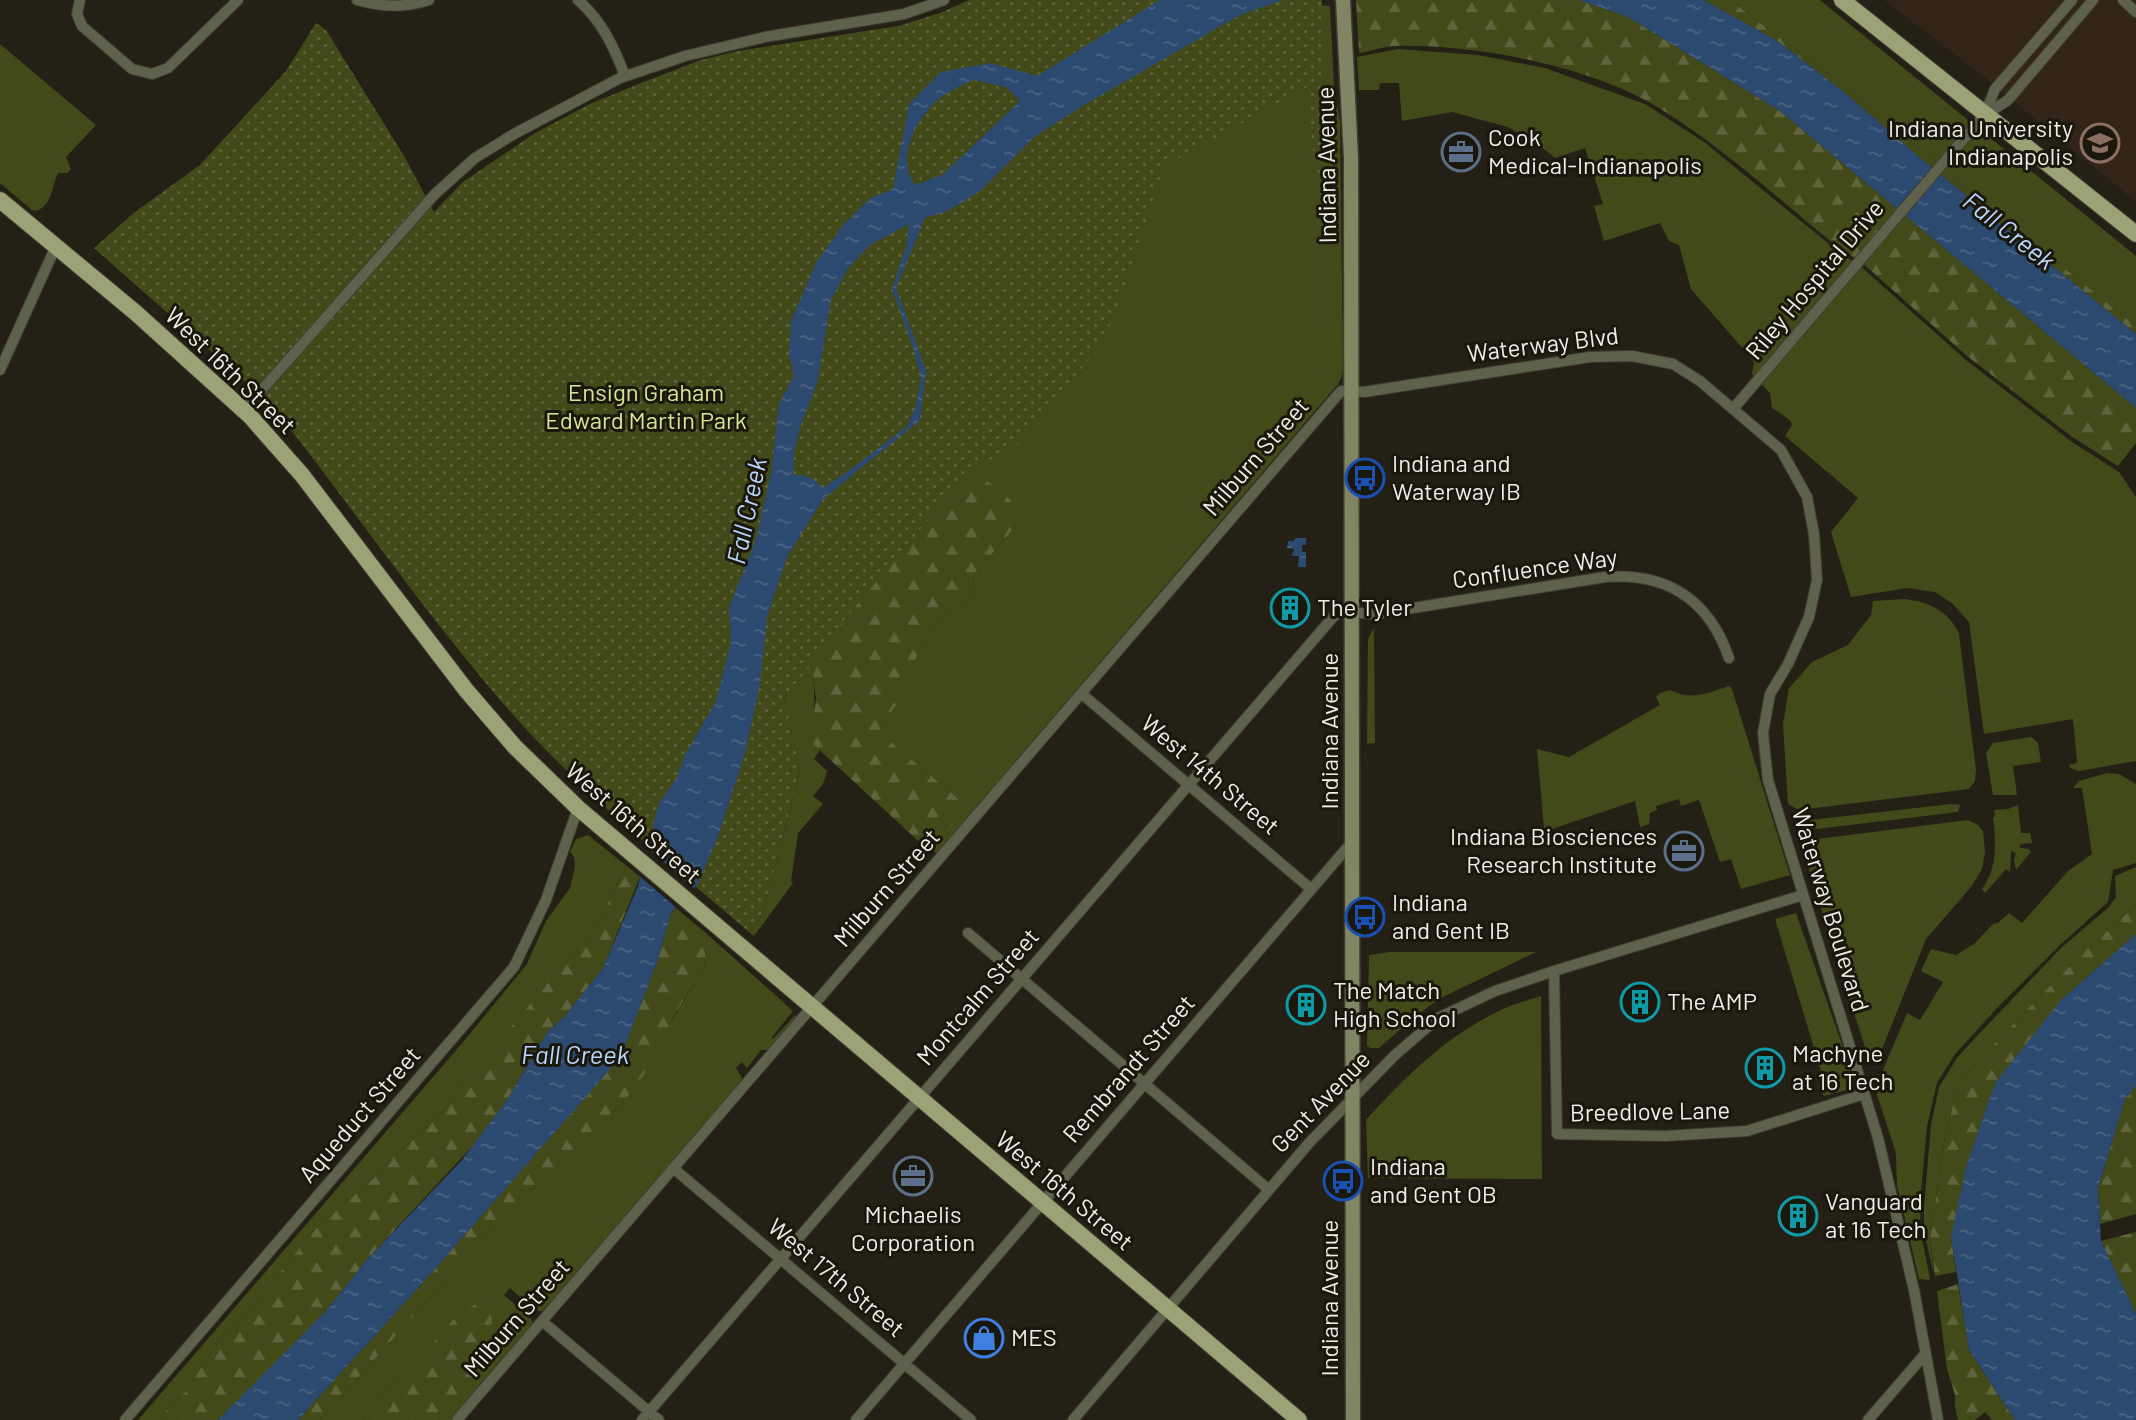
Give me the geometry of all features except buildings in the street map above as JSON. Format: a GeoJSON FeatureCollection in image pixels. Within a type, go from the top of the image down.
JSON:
{"type":"FeatureCollection","features":[{"type":"Feature","properties":{"kind":"main road","name":"Indiana Avenue"},"geometry":{"type":"LineString","coordinates":[[1343,0],[1351,158],[1353,1420]]}},
{"type":"Feature","properties":{"kind":"main road"},"geometry":{"type":"LineString","coordinates":[[1842,0],[2136,233]]}},
{"type":"Feature","properties":{"kind":"main road","name":"West 16th Street"},"geometry":{"type":"LineString","coordinates":[[0,200],[244,410],[292,463],[466,690],[515,747],[579,808],[1298,1420]]}},
{"type":"Feature","properties":{"kind":"street"},"geometry":{"type":"LineString","coordinates":[[80,0],[76,14],[80,24],[132,69],[144,74],[165,70],[238,0]]}},
{"type":"Feature","properties":{"kind":"street"},"geometry":{"type":"LineString","coordinates":[[357,0],[391,6],[429,0]]}},
{"type":"Feature","properties":{"kind":"street"},"geometry":{"type":"LineString","coordinates":[[578,0],[608,37],[625,76]]}},
{"type":"Feature","properties":{"kind":"street"},"geometry":{"type":"LineString","coordinates":[[588,9],[596,0]]}},
{"type":"Feature","properties":{"kind":"street"},"geometry":{"type":"LineString","coordinates":[[244,410],[435,194],[475,158],[514,134],[579,97],[625,76],[685,56],[944,0]]}},
{"type":"Feature","properties":{"kind":"street","name":"Riley Hospital Drive"},"geometry":{"type":"LineString","coordinates":[[1985,115],[1995,89],[2072,0]]}},
{"type":"Feature","properties":{"kind":"street","name":"Riley Hospital Drive"},"geometry":{"type":"LineString","coordinates":[[1733,409],[1967,135],[1985,115],[2008,100],[2093,0]]}},
{"type":"Feature","properties":{"kind":"street"},"geometry":{"type":"LineString","coordinates":[[2123,0],[2136,12]]}},
{"type":"Feature","properties":{"kind":"street"},"geometry":{"type":"LineString","coordinates":[[0,370],[56,246]]}},
{"type":"Feature","properties":{"kind":"street","name":"Waterway Blvd"},"geometry":{"type":"LineString","coordinates":[[1352,392],[1590,357],[1632,356],[1673,364],[1700,381],[1781,450],[1807,497],[1814,534],[1817,580],[1809,617],[1788,664],[1770,694],[1763,733],[1768,780]]}},
{"type":"Feature","properties":{"kind":"street","name":"Milburn Street"},"geometry":{"type":"LineString","coordinates":[[457,1420],[1341,391],[1352,392]]}},
{"type":"Feature","properties":{"kind":"street","name":"Confluence Way"},"geometry":{"type":"LineString","coordinates":[[1352,612],[1376,614],[1605,577],[1637,576],[1675,589],[1697,605],[1720,634],[1730,658]]}},
{"type":"Feature","properties":{"kind":"street","name":"Montcalm Street"},"geometry":{"type":"LineString","coordinates":[[642,1420],[1334,616],[1342,612],[1352,612]]}},
{"type":"Feature","properties":{"kind":"street","name":"West 14th Street"},"geometry":{"type":"LineString","coordinates":[[1082,694],[1311,889]]}},
{"type":"Feature","properties":{"kind":"street","name":"Waterway Boulevard"},"geometry":{"type":"LineString","coordinates":[[1768,780],[1878,1138],[1895,1204],[1938,1420]]}},
{"type":"Feature","properties":{"kind":"street","name":"Aqueduct Street"},"geometry":{"type":"LineString","coordinates":[[125,1420],[514,967],[541,911],[579,808]]}},
{"type":"Feature","properties":{"kind":"street","name":"Rembrandt Street"},"geometry":{"type":"LineString","coordinates":[[856,1420],[1353,841]]}},
{"type":"Feature","properties":{"kind":"street","name":"Gent Avenue"},"geometry":{"type":"LineString","coordinates":[[1073,1420],[1309,1143],[1417,1034],[1438,1018],[1494,991],[1803,895]]}},
{"type":"Feature","properties":{"kind":"street"},"geometry":{"type":"LineString","coordinates":[[968,933],[1268,1189]]}},
{"type":"Feature","properties":{"kind":"street","name":"Breedlove Lane"},"geometry":{"type":"LineString","coordinates":[[1554,971],[1557,1134],[1665,1136],[1747,1131],[1864,1094]]}},
{"type":"Feature","properties":{"kind":"street","name":"West 17th Street"},"geometry":{"type":"LineString","coordinates":[[673,1168],[971,1420]]}},
{"type":"Feature","properties":{"kind":"street"},"geometry":{"type":"LineString","coordinates":[[542,1321],[659,1420]]}},
{"type":"Feature","properties":{"kind":"street"},"geometry":{"type":"LineString","coordinates":[[1868,1420],[1926,1353]]}},
{"type":"Feature","properties":{"kind":"shaded area","name":"Indiana University Indianapolis"},"geometry":{"type":"Polygon","coordinates":[[[1884,0],[2136,0],[2136,202],[1993,84],[1884,0]]]}},
{"type":"Feature","properties":{"kind":"green space","name":"Ensign Graham Edward Martin Park"},"geometry":{"type":"Polygon","coordinates":[[[969,0],[1322,0],[1326,176],[1316,180],[1307,87],[1166,165],[1130,275],[1102,344],[1016,447],[969,471],[819,650],[815,661],[784,697],[800,771],[763,913],[749,932],[624,824],[535,739],[450,639],[288,426],[266,405],[266,400],[94,248],[135,212],[200,165],[286,71],[316,23],[326,30],[404,156],[434,212],[463,182],[535,133],[590,104],[641,83],[701,60],[738,51],[898,26],[940,13],[969,0]]]}},
{"type":"Feature","properties":{"kind":"green space"},"geometry":{"type":"Polygon","coordinates":[[[1356,0],[1579,0],[1628,17],[1780,111],[2136,408],[2136,443],[2118,466],[2071,436],[1967,356],[1860,261],[1840,249],[1729,158],[1659,108],[1600,80],[1532,60],[1427,46],[1396,46],[1359,53],[1356,0]]]}},
{"type":"Feature","properties":{"kind":"green space"},"geometry":{"type":"Polygon","coordinates":[[[1703,0],[1730,0],[1827,73],[2136,326],[2136,334],[1919,157],[1844,92],[1776,40],[1703,0]]]}},
{"type":"Feature","properties":{"kind":"green space"},"geometry":{"type":"Polygon","coordinates":[[[1730,0],[1820,0],[2136,256],[2136,326],[1827,73],[1730,0]]]}},
{"type":"Feature","properties":{"kind":"green space"},"geometry":{"type":"Polygon","coordinates":[[[1310,4],[1330,6],[1334,86],[1340,121],[1343,367],[1338,384],[937,853],[927,849],[935,845],[961,801],[879,732],[882,724],[917,678],[911,667],[939,617],[967,600],[973,592],[974,575],[1022,519],[813,677],[813,744],[820,750],[814,759],[827,771],[823,784],[813,796],[823,804],[798,833],[791,881],[793,883],[754,936],[749,932],[763,913],[800,771],[784,698],[1077,247],[1310,4]]]}},
{"type":"Feature","properties":{"kind":"green space"},"geometry":{"type":"Polygon","coordinates":[[[0,44],[96,125],[66,157],[71,169],[67,173],[58,173],[49,200],[37,211],[32,210],[0,183],[0,44]]]}},
{"type":"Feature","properties":{"kind":"green space"},"geometry":{"type":"Polygon","coordinates":[[[1398,49],[1478,55],[1545,68],[1645,104],[1704,142],[1840,253],[1859,265],[1966,360],[2072,442],[2119,472],[2136,497],[2136,761],[2079,771],[2070,768],[2069,765],[2077,763],[2073,719],[1984,734],[1969,622],[1953,604],[1935,592],[1907,588],[1851,597],[1831,532],[1858,498],[1785,436],[1792,425],[1790,420],[1772,408],[1770,393],[1752,374],[1752,359],[1691,289],[1679,245],[1669,241],[1660,223],[1604,241],[1594,206],[1603,204],[1585,148],[1555,158],[1508,127],[1452,112],[1402,121],[1399,83],[1380,83],[1379,90],[1359,90],[1357,57],[1398,49]]]}},
{"type":"Feature","properties":{"kind":"green space"},"geometry":{"type":"Polygon","coordinates":[[[969,471],[1000,490],[1013,503],[1022,519],[974,575],[973,592],[967,600],[939,617],[911,667],[918,677],[882,724],[879,732],[961,801],[957,820],[935,845],[927,849],[813,744],[816,698],[813,677],[819,650],[969,471]]]}},
{"type":"Feature","properties":{"kind":"green space"},"geometry":{"type":"Polygon","coordinates":[[[1905,599],[1922,602],[1937,609],[1950,619],[1959,634],[1976,769],[1975,781],[1969,789],[1799,810],[1788,804],[1783,724],[1789,688],[1812,662],[1848,645],[1871,615],[1873,601],[1905,599]]]}},
{"type":"Feature","properties":{"kind":"green space"},"geometry":{"type":"Polygon","coordinates":[[[1374,628],[1375,743],[1367,744],[1368,639],[1374,628]]]}},
{"type":"Feature","properties":{"kind":"green space"},"geometry":{"type":"Polygon","coordinates":[[[1729,686],[1790,875],[1741,889],[1731,859],[1720,862],[1699,800],[1681,806],[1679,799],[1656,806],[1657,810],[1650,813],[1649,824],[1640,827],[1635,801],[1549,830],[1544,828],[1537,749],[1569,757],[1660,705],[1656,697],[1660,693],[1670,690],[1686,695],[1700,695],[1729,686]]]}},
{"type":"Feature","properties":{"kind":"green space"},"geometry":{"type":"Polygon","coordinates":[[[2031,737],[2038,743],[2041,762],[2013,766],[2017,795],[1993,795],[1986,753],[1993,743],[2031,737]]]}},
{"type":"Feature","properties":{"kind":"green space"},"geometry":{"type":"Polygon","coordinates":[[[2107,773],[2119,774],[2136,784],[2136,863],[2113,870],[2108,902],[1999,1006],[1955,1054],[1937,1083],[1927,1126],[1921,1192],[1920,1230],[1930,1278],[1919,1279],[1897,1185],[1896,1153],[1877,1095],[1877,1084],[1907,1013],[1920,1020],[1943,982],[1921,971],[1931,949],[1956,955],[1974,944],[1993,924],[2009,913],[2022,923],[2068,871],[2092,854],[2082,788],[2073,788],[2079,781],[2107,773]]]}},
{"type":"Feature","properties":{"kind":"green space"},"geometry":{"type":"Polygon","coordinates":[[[1960,805],[1958,812],[1808,830],[1801,828],[1802,821],[1960,805]]]}},
{"type":"Feature","properties":{"kind":"green space"},"geometry":{"type":"Polygon","coordinates":[[[2018,805],[2021,833],[2030,833],[2032,843],[2020,844],[2020,848],[2029,849],[2031,852],[2016,870],[2016,853],[2011,851],[2010,872],[2006,869],[1985,893],[1982,889],[1991,872],[1995,854],[1994,810],[2018,805]]]}},
{"type":"Feature","properties":{"kind":"green space"},"geometry":{"type":"Polygon","coordinates":[[[1968,820],[1983,831],[1985,852],[1982,869],[1971,887],[1926,939],[1878,1059],[1870,1063],[1802,848],[1809,840],[1968,820]]]}},
{"type":"Feature","properties":{"kind":"green space"},"geometry":{"type":"Polygon","coordinates":[[[588,835],[628,867],[594,932],[544,988],[507,1049],[465,1077],[449,1104],[426,1128],[311,1233],[263,1295],[224,1334],[185,1392],[165,1412],[162,1420],[138,1420],[527,964],[546,921],[570,888],[575,867],[574,857],[570,852],[576,839],[588,835]]]}},
{"type":"Feature","properties":{"kind":"green space"},"geometry":{"type":"Polygon","coordinates":[[[628,867],[640,877],[603,968],[565,1016],[548,1031],[507,1100],[480,1138],[365,1262],[327,1310],[218,1420],[162,1420],[165,1412],[185,1392],[224,1334],[263,1295],[311,1233],[426,1128],[449,1104],[465,1077],[492,1055],[506,1049],[508,1031],[572,954],[594,932],[628,867]]]}},
{"type":"Feature","properties":{"kind":"green space"},"geometry":{"type":"Polygon","coordinates":[[[2136,867],[2136,905],[2043,993],[1961,1082],[1944,1142],[1930,1239],[1934,1276],[1924,1230],[1924,1207],[1931,1125],[1939,1087],[1957,1058],[1977,1036],[2061,948],[2109,907],[2116,897],[2115,876],[2136,867]]]}},
{"type":"Feature","properties":{"kind":"green space"},"geometry":{"type":"Polygon","coordinates":[[[2136,905],[2136,934],[2061,1000],[1951,1237],[1956,1272],[1935,1276],[1930,1239],[1944,1142],[1961,1082],[2043,993],[2136,905]]]}},
{"type":"Feature","properties":{"kind":"green space"},"geometry":{"type":"Polygon","coordinates":[[[676,908],[707,934],[704,967],[674,1016],[643,1076],[623,1102],[483,1239],[320,1420],[298,1420],[419,1287],[619,1058],[657,962],[671,913],[676,908]]]}},
{"type":"Feature","properties":{"kind":"green space"},"geometry":{"type":"Polygon","coordinates":[[[1796,913],[1850,1067],[1852,1081],[1847,1090],[1824,1096],[1818,1086],[1824,1081],[1775,919],[1796,913]]]}},
{"type":"Feature","properties":{"kind":"green space"},"geometry":{"type":"Polygon","coordinates":[[[707,934],[793,1011],[773,1039],[795,1015],[796,1017],[770,1050],[761,1050],[747,1068],[742,1062],[736,1068],[743,1080],[548,1311],[535,1311],[510,1288],[504,1295],[531,1319],[533,1324],[452,1420],[439,1420],[449,1407],[409,1371],[379,1398],[362,1420],[320,1420],[483,1239],[623,1102],[704,967],[707,934]]]}},
{"type":"Feature","properties":{"kind":"green space"},"geometry":{"type":"Polygon","coordinates":[[[1390,952],[1536,952],[1441,998],[1379,1048],[1370,1048],[1367,1045],[1369,955],[1390,952]]]}},
{"type":"Feature","properties":{"kind":"green space"},"geometry":{"type":"Polygon","coordinates":[[[1541,996],[1542,1179],[1368,1178],[1366,1120],[1381,1104],[1410,1074],[1458,1035],[1500,1010],[1541,996]]]}},
{"type":"Feature","properties":{"kind":"green space"},"geometry":{"type":"Polygon","coordinates":[[[2136,1086],[2136,1214],[2100,1224],[2098,1188],[2125,1099],[2136,1086]]]}},
{"type":"Feature","properties":{"kind":"green space"},"geometry":{"type":"Polygon","coordinates":[[[2136,1232],[2136,1314],[2101,1241],[2136,1232]]]}},
{"type":"Feature","properties":{"kind":"green space"},"geometry":{"type":"Polygon","coordinates":[[[1958,1284],[1969,1350],[2015,1420],[1992,1420],[1985,1412],[1975,1420],[1958,1420],[1955,1395],[1947,1369],[1937,1291],[1958,1284]]]}},
{"type":"Feature","properties":{"kind":"green space"},"geometry":{"type":"Polygon","coordinates":[[[478,1303],[492,1311],[491,1340],[481,1374],[439,1420],[362,1420],[379,1398],[409,1371],[459,1313],[478,1303]]]}},
{"type":"Feature","properties":{"kind":"water","name":"Fall Creek"},"geometry":{"type":"Polygon","coordinates":[[[1160,0],[1283,0],[1240,15],[1084,105],[1034,137],[980,191],[948,211],[925,218],[896,288],[926,371],[920,420],[823,499],[787,557],[767,616],[760,684],[745,753],[718,836],[698,884],[671,913],[657,962],[620,1058],[298,1420],[218,1420],[327,1310],[365,1262],[462,1160],[507,1100],[548,1031],[565,1016],[603,968],[638,886],[659,803],[676,779],[686,753],[716,701],[731,642],[729,607],[756,540],[771,473],[779,404],[794,375],[789,355],[791,321],[817,261],[844,224],[869,199],[893,189],[909,104],[941,72],[991,63],[1037,76],[1160,0]],[[973,80],[940,98],[916,127],[911,138],[907,162],[915,185],[942,175],[1020,101],[1006,87],[973,80]],[[909,224],[870,245],[848,268],[831,300],[817,384],[800,427],[794,454],[793,475],[809,477],[822,488],[907,426],[916,406],[921,379],[914,350],[892,289],[906,247],[909,224]]]}},
{"type":"Feature","properties":{"kind":"water","name":"Fall Creek"},"geometry":{"type":"Polygon","coordinates":[[[1579,0],[1703,0],[1776,40],[1844,92],[1919,157],[2136,334],[2136,408],[1780,111],[1628,17],[1579,0]]]}},
{"type":"Feature","properties":{"kind":"water"},"geometry":{"type":"Polygon","coordinates":[[[1295,538],[1306,538],[1302,552],[1306,552],[1306,567],[1298,567],[1299,556],[1292,556],[1294,549],[1287,548],[1288,541],[1294,541],[1295,538]]]}},
{"type":"Feature","properties":{"kind":"water"},"geometry":{"type":"Polygon","coordinates":[[[2136,934],[2136,1086],[2125,1099],[2098,1188],[2101,1241],[2136,1314],[2136,1420],[2015,1420],[1969,1350],[1951,1237],[1966,1167],[1995,1083],[2061,1000],[2136,934]]]}},
{"type":"Feature","properties":{"kind":"pier"},"geometry":{"type":"Polygon","coordinates":[[[645,846],[696,890],[679,910],[637,874],[645,846]]]}},
{"type":"Feature","properties":{"kind":"place","name":"Indiana University Indianapolis"},"geometry":{"type":"Point","coordinates":[2100,143]}},
{"type":"Feature","properties":{"kind":"place","name":"Cook Medical-Indianapolis"},"geometry":{"type":"Point","coordinates":[1461,152]}},
{"type":"Feature","properties":{"kind":"place","name":"Indiana and Waterway IB"},"geometry":{"type":"Point","coordinates":[1365,478]}},
{"type":"Feature","properties":{"kind":"place","name":"The Tyler"},"geometry":{"type":"Point","coordinates":[1290,608]}},
{"type":"Feature","properties":{"kind":"place","name":"Indiana Biosciences Research Institute"},"geometry":{"type":"Point","coordinates":[1684,851]}},
{"type":"Feature","properties":{"kind":"place","name":"Indiana and Gent IB"},"geometry":{"type":"Point","coordinates":[1365,917]}},
{"type":"Feature","properties":{"kind":"place","name":"The AMP"},"geometry":{"type":"Point","coordinates":[1640,1002]}},
{"type":"Feature","properties":{"kind":"place","name":"The Match High School"},"geometry":{"type":"Point","coordinates":[1306,1005]}},
{"type":"Feature","properties":{"kind":"place","name":"Machyne at 16 Tech"},"geometry":{"type":"Point","coordinates":[1765,1068]}},
{"type":"Feature","properties":{"kind":"place","name":"Michaelis Corporation"},"geometry":{"type":"Point","coordinates":[913,1176]}},
{"type":"Feature","properties":{"kind":"place","name":"Indiana and Gent OB"},"geometry":{"type":"Point","coordinates":[1343,1181]}},
{"type":"Feature","properties":{"kind":"place","name":"Vanguard at 16 Tech"},"geometry":{"type":"Point","coordinates":[1798,1216]}},
{"type":"Feature","properties":{"kind":"place","name":"MES"},"geometry":{"type":"Point","coordinates":[984,1338]}}]}
